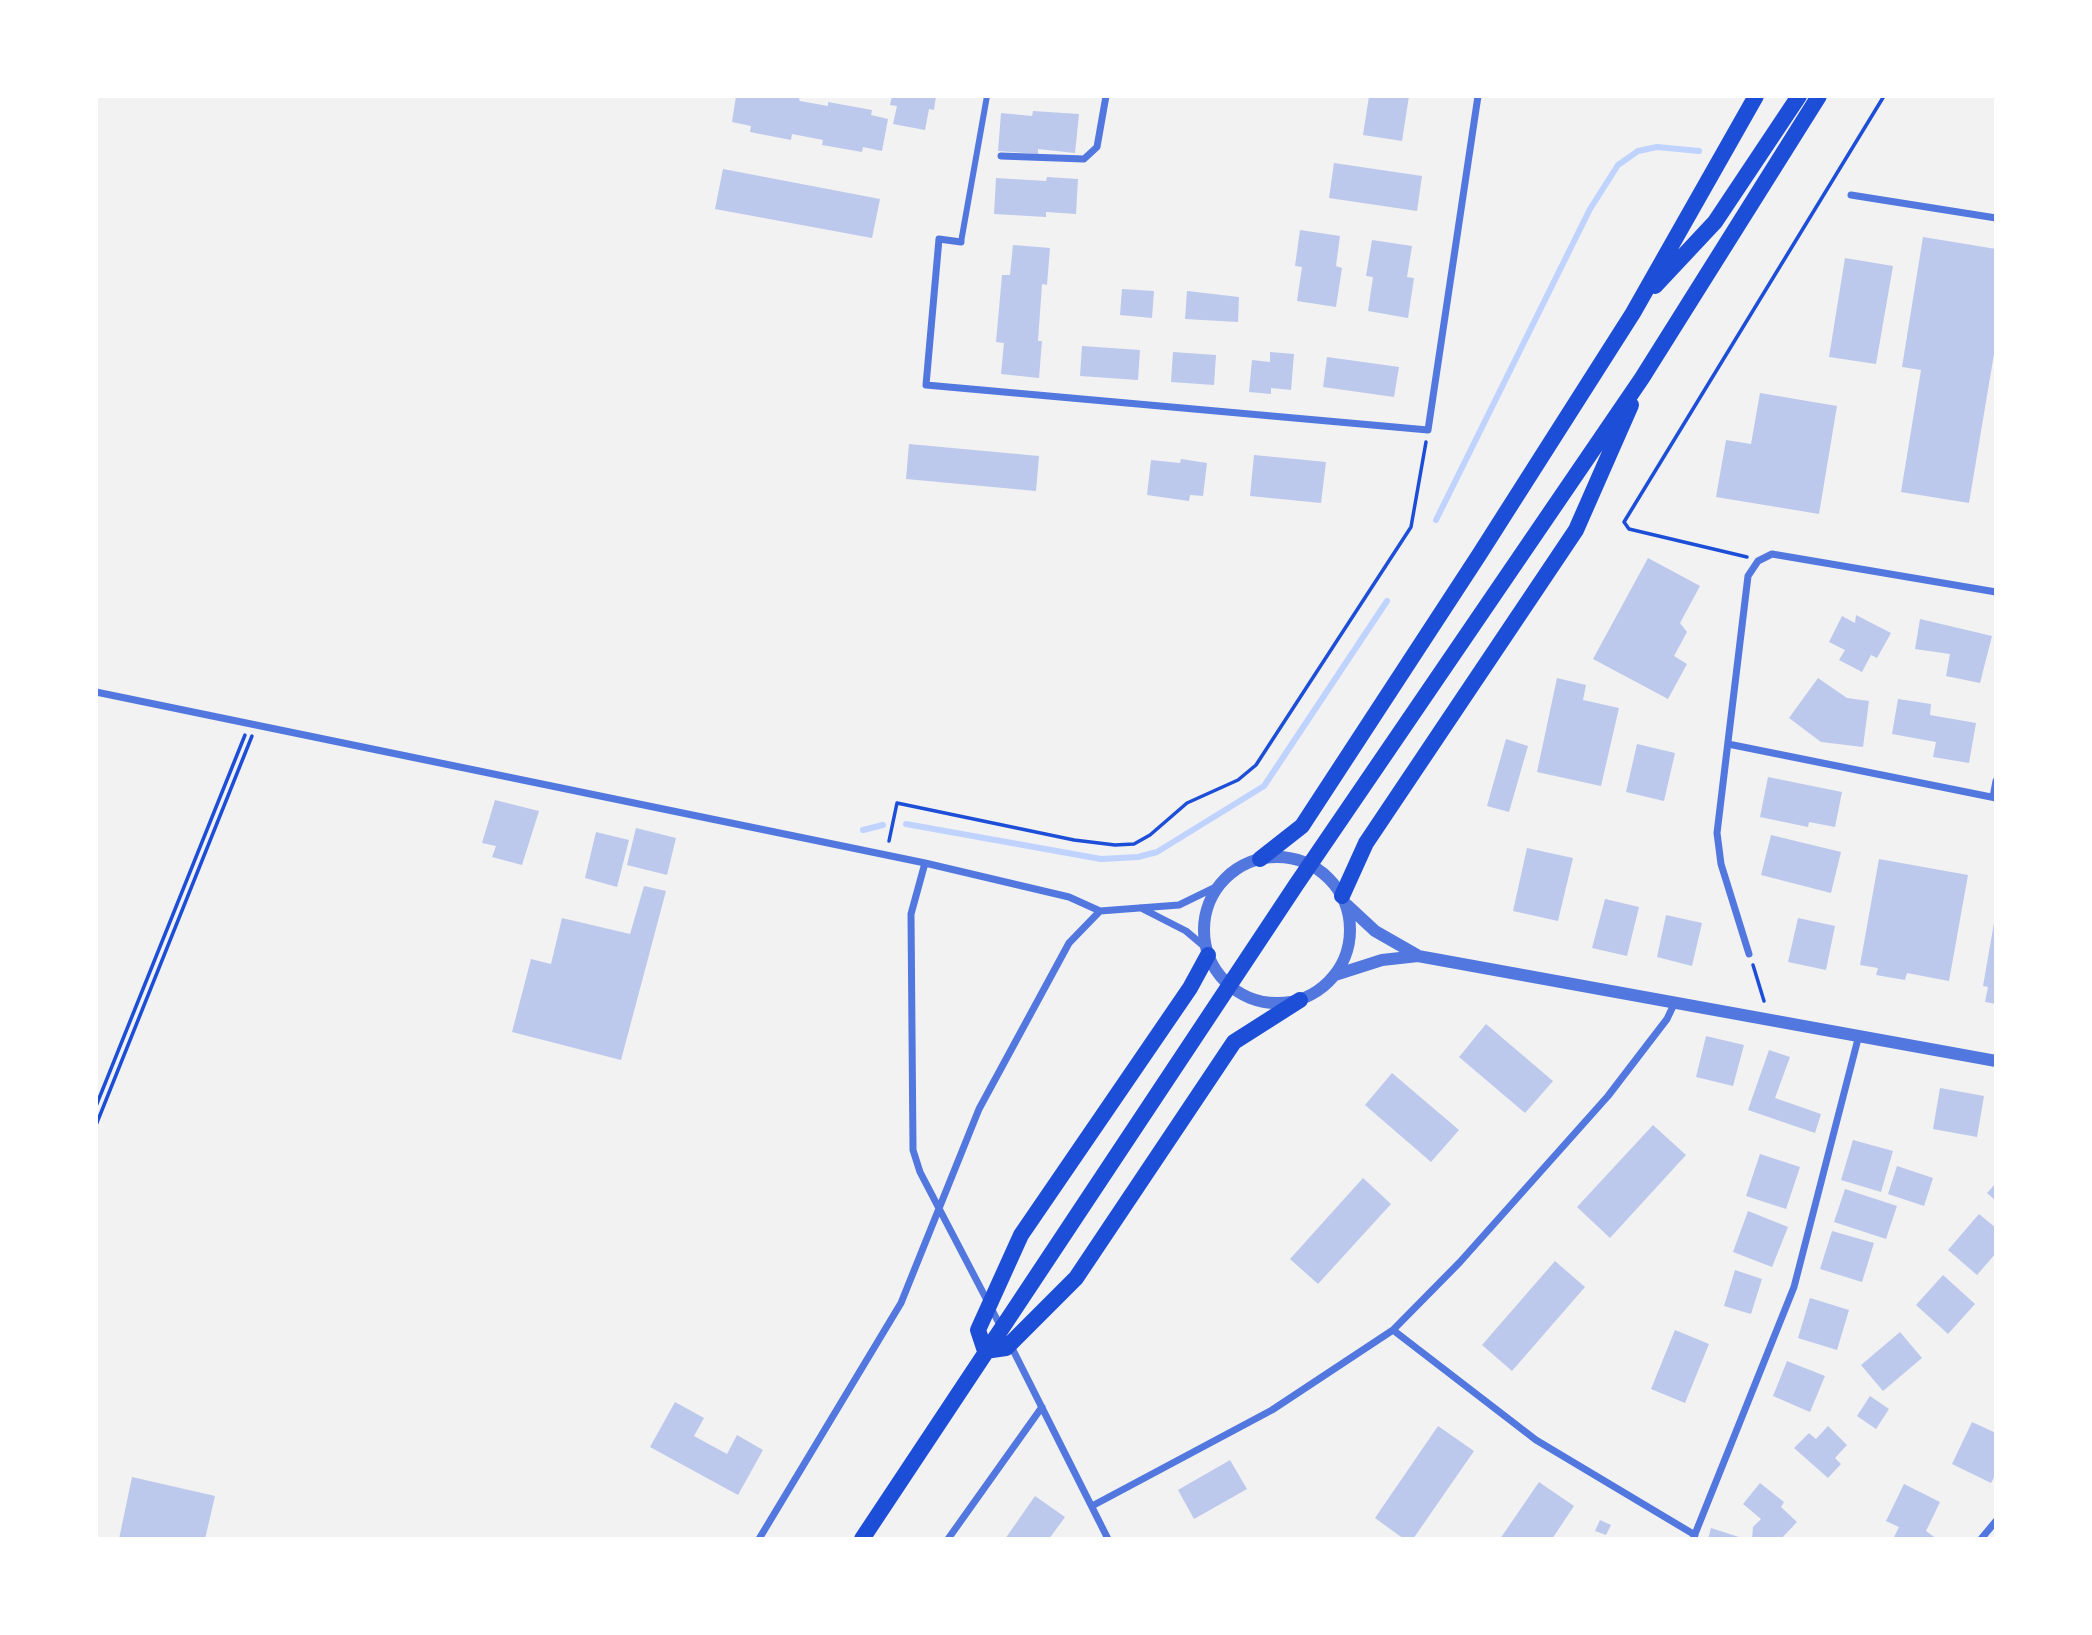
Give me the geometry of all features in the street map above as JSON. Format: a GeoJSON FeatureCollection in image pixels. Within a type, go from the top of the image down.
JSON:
{"type":"FeatureCollection","features":[{"type":"Feature","properties":{"kind":"highway"},"geometry":{"type":"LineString","coordinates":[[1260,859],[1287,841],[1302,826],[1633,313],[1756,96]]}},
{"type":"Feature","properties":{"kind":"highway"},"geometry":{"type":"LineString","coordinates":[[1633,313],[1715,222],[1800,96]]}},
{"type":"Feature","properties":{"kind":"highway"},"geometry":{"type":"LineString","coordinates":[[862,1539],[1240,969],[1642,378],[1819,96]]}},
{"type":"Feature","properties":{"kind":"highway"},"geometry":{"type":"LineString","coordinates":[[1342,896],[1366,843],[1576,530],[1642,378]]}},
{"type":"Feature","properties":{"kind":"highway"},"geometry":{"type":"LineString","coordinates":[[985,1351],[978,1330],[1021,1235],[1190,988],[1206,951]]}},
{"type":"Feature","properties":{"kind":"highway"},"geometry":{"type":"LineString","coordinates":[[985,1351],[1006,1348],[1076,1278],[1234,1042],[1262,1021],[1300,1000]]}},
{"type":"Feature","properties":{"kind":"street"},"geometry":{"type":"LineString","coordinates":[[987,96],[961,242],[939,239],[926,385],[1428,430],[1478,96]]}},
{"type":"Feature","properties":{"kind":"street"},"geometry":{"type":"LineString","coordinates":[[1002,156],[1084,159],[1097,147],[1106,96]]}},
{"type":"Feature","properties":{"kind":"street"},"geometry":{"type":"LineString","coordinates":[[1851,194],[1996,218]]}},
{"type":"Feature","properties":{"kind":"street"},"geometry":{"type":"LineString","coordinates":[[1749,954],[1721,864],[1718,843],[1748,576],[1758,561],[1772,554],[1996,592]]}},
{"type":"Feature","properties":{"kind":"street"},"geometry":{"type":"LineString","coordinates":[[96,692],[925,863],[1069,897],[1100,911],[1186,904],[1218,886],[1239,867],[1260,859],[1283,857],[1317,868],[1375,931],[1418,956]]}},
{"type":"Feature","properties":{"kind":"street"},"geometry":{"type":"LineString","coordinates":[[1728,744],[1994,797],[1996,781]]}},
{"type":"Feature","properties":{"kind":"street"},"geometry":{"type":"LineString","coordinates":[[925,863],[911,914],[913,1150],[920,1172],[940,1205],[1108,1539]]}},
{"type":"Feature","properties":{"kind":"street"},"geometry":{"type":"LineString","coordinates":[[1206,951],[1205,916],[1218,886]]}},
{"type":"Feature","properties":{"kind":"street"},"geometry":{"type":"LineString","coordinates":[[1141,908],[1186,931],[1206,951],[1217,974],[1246,997],[1266,1003],[1300,1000],[1316,992],[1335,975],[1344,962],[1351,935],[1342,896]]}},
{"type":"Feature","properties":{"kind":"street"},"geometry":{"type":"LineString","coordinates":[[759,1539],[901,1303],[979,1109],[1069,943],[1100,911]]}},
{"type":"Feature","properties":{"kind":"street"},"geometry":{"type":"LineString","coordinates":[[1335,975],[1382,960],[1418,956],[1996,1061]]}},
{"type":"Feature","properties":{"kind":"street"},"geometry":{"type":"LineString","coordinates":[[1092,1506],[1241,1428],[1308,1389],[1393,1330],[1460,1262],[1608,1096],[1667,1019],[1675,1001]]}},
{"type":"Feature","properties":{"kind":"street"},"geometry":{"type":"LineString","coordinates":[[1393,1330],[1536,1440],[1694,1537],[1794,1287],[1859,1035]]}},
{"type":"Feature","properties":{"kind":"street"},"geometry":{"type":"LineString","coordinates":[[948,1539],[1042,1406]]}},
{"type":"Feature","properties":{"kind":"street"},"geometry":{"type":"LineString","coordinates":[[1981,1539],[1996,1521]]}},
{"type":"Feature","properties":{"kind":"path"},"geometry":{"type":"LineString","coordinates":[[1758,561],[1629,529],[1624,522],[1884,96]]}},
{"type":"Feature","properties":{"kind":"path"},"geometry":{"type":"LineString","coordinates":[[886,855],[897,803],[1074,840],[1115,845],[1134,844],[1150,835],[1187,803],[1238,780],[1256,765],[1411,527],[1428,430]]}},
{"type":"Feature","properties":{"kind":"path"},"geometry":{"type":"LineString","coordinates":[[96,1106],[253,724]]}},
{"type":"Feature","properties":{"kind":"path"},"geometry":{"type":"LineString","coordinates":[[96,1125],[253,724]]}},
{"type":"Feature","properties":{"kind":"path"},"geometry":{"type":"LineString","coordinates":[[1749,954],[1764,1003],[1763,1017]]}},
{"type":"Feature","properties":{"kind":"building"},"geometry":{"type":"Polygon","coordinates":[[[736,96],[798,96],[800,101],[828,106],[828,102],[872,110],[871,115],[888,119],[882,151],[863,147],[862,152],[822,145],[823,140],[792,134],[791,140],[750,132],[751,126],[732,122],[736,96]]]}},
{"type":"Feature","properties":{"kind":"building"},"geometry":{"type":"Polygon","coordinates":[[[892,96],[936,96],[934,110],[929,109],[925,130],[893,124],[897,106],[890,105],[892,96]]]}},
{"type":"Feature","properties":{"kind":"building"},"geometry":{"type":"Polygon","coordinates":[[[1369,96],[1409,96],[1402,141],[1363,135],[1369,96]]]}},
{"type":"Feature","properties":{"kind":"building"},"geometry":{"type":"Polygon","coordinates":[[[1033,111],[1079,114],[1075,153],[1038,149],[1038,154],[998,151],[1001,113],[1032,116],[1033,111]]]}},
{"type":"Feature","properties":{"kind":"building"},"geometry":{"type":"Polygon","coordinates":[[[1334,163],[1422,176],[1417,211],[1329,198],[1334,163]]]}},
{"type":"Feature","properties":{"kind":"building"},"geometry":{"type":"Polygon","coordinates":[[[723,169],[880,199],[872,238],[715,209],[723,169]]]}},
{"type":"Feature","properties":{"kind":"building"},"geometry":{"type":"Polygon","coordinates":[[[1047,177],[1078,179],[1076,214],[1046,212],[1046,217],[994,214],[996,178],[1046,181],[1047,177]]]}},
{"type":"Feature","properties":{"kind":"building"},"geometry":{"type":"Polygon","coordinates":[[[1300,230],[1340,236],[1336,266],[1342,268],[1336,307],[1297,301],[1302,267],[1295,266],[1300,230]]]}},
{"type":"Feature","properties":{"kind":"building"},"geometry":{"type":"Polygon","coordinates":[[[1923,237],[1996,249],[1996,342],[1969,503],[1901,492],[1921,370],[1902,367],[1923,237]]]}},
{"type":"Feature","properties":{"kind":"building"},"geometry":{"type":"Polygon","coordinates":[[[1372,240],[1412,246],[1407,277],[1414,278],[1408,318],[1368,311],[1373,277],[1366,276],[1372,240]]]}},
{"type":"Feature","properties":{"kind":"building"},"geometry":{"type":"Polygon","coordinates":[[[1013,245],[1050,248],[1047,285],[1042,284],[1038,341],[1042,341],[1039,378],[1001,374],[1004,343],[996,342],[1002,275],[1010,275],[1013,245]]]}},
{"type":"Feature","properties":{"kind":"building"},"geometry":{"type":"Polygon","coordinates":[[[1845,258],[1893,266],[1876,364],[1829,357],[1845,258]]]}},
{"type":"Feature","properties":{"kind":"building"},"geometry":{"type":"Polygon","coordinates":[[[1122,289],[1154,291],[1152,318],[1120,315],[1122,289]]]}},
{"type":"Feature","properties":{"kind":"building"},"geometry":{"type":"Polygon","coordinates":[[[1187,291],[1239,297],[1238,322],[1185,319],[1187,291]]]}},
{"type":"Feature","properties":{"kind":"building"},"geometry":{"type":"Polygon","coordinates":[[[1082,346],[1140,350],[1138,380],[1080,376],[1082,346]]]}},
{"type":"Feature","properties":{"kind":"building"},"geometry":{"type":"Polygon","coordinates":[[[1173,352],[1216,355],[1214,385],[1171,382],[1173,352]]]}},
{"type":"Feature","properties":{"kind":"building"},"geometry":{"type":"Polygon","coordinates":[[[1270,352],[1294,354],[1291,390],[1271,388],[1271,394],[1249,392],[1252,360],[1270,362],[1270,352]]]}},
{"type":"Feature","properties":{"kind":"building"},"geometry":{"type":"Polygon","coordinates":[[[1327,357],[1399,367],[1394,397],[1323,387],[1327,357]]]}},
{"type":"Feature","properties":{"kind":"building"},"geometry":{"type":"Polygon","coordinates":[[[1760,393],[1837,406],[1819,514],[1716,497],[1726,440],[1751,444],[1760,393]]]}},
{"type":"Feature","properties":{"kind":"building"},"geometry":{"type":"Polygon","coordinates":[[[909,444],[1039,456],[1036,491],[906,479],[909,444]]]}},
{"type":"Feature","properties":{"kind":"building"},"geometry":{"type":"Polygon","coordinates":[[[1254,455],[1326,462],[1321,503],[1250,496],[1254,455]]]}},
{"type":"Feature","properties":{"kind":"building"},"geometry":{"type":"Polygon","coordinates":[[[1181,459],[1207,463],[1203,496],[1190,495],[1189,501],[1147,495],[1151,460],[1180,463],[1181,459]]]}},
{"type":"Feature","properties":{"kind":"building"},"geometry":{"type":"Polygon","coordinates":[[[1648,558],[1700,586],[1680,623],[1687,632],[1674,656],[1687,664],[1668,699],[1593,659],[1648,558]]]}},
{"type":"Feature","properties":{"kind":"building"},"geometry":{"type":"Polygon","coordinates":[[[1856,615],[1891,633],[1877,658],[1871,655],[1862,672],[1839,660],[1845,650],[1829,642],[1842,616],[1855,623],[1856,615]]]}},
{"type":"Feature","properties":{"kind":"building"},"geometry":{"type":"Polygon","coordinates":[[[1920,619],[1992,636],[1980,683],[1946,676],[1950,654],[1915,649],[1920,619]]]}},
{"type":"Feature","properties":{"kind":"building"},"geometry":{"type":"Polygon","coordinates":[[[1557,678],[1586,685],[1583,700],[1619,708],[1601,786],[1537,772],[1557,678]]]}},
{"type":"Feature","properties":{"kind":"building"},"geometry":{"type":"Polygon","coordinates":[[[1818,678],[1847,698],[1869,701],[1863,747],[1821,742],[1789,718],[1818,678]]]}},
{"type":"Feature","properties":{"kind":"building"},"geometry":{"type":"Polygon","coordinates":[[[1898,699],[1931,704],[1930,715],[1976,723],[1969,763],[1933,757],[1936,742],[1892,734],[1898,699]]]}},
{"type":"Feature","properties":{"kind":"building"},"geometry":{"type":"Polygon","coordinates":[[[1506,739],[1528,746],[1509,812],[1487,806],[1506,739]]]}},
{"type":"Feature","properties":{"kind":"building"},"geometry":{"type":"Polygon","coordinates":[[[1637,744],[1675,753],[1664,801],[1626,792],[1637,744]]]}},
{"type":"Feature","properties":{"kind":"building"},"geometry":{"type":"Polygon","coordinates":[[[1768,777],[1842,792],[1835,827],[1809,822],[1808,827],[1760,817],[1768,777]]]}},
{"type":"Feature","properties":{"kind":"building"},"geometry":{"type":"Polygon","coordinates":[[[495,800],[539,811],[522,865],[492,857],[496,846],[482,843],[495,800]]]}},
{"type":"Feature","properties":{"kind":"building"},"geometry":{"type":"Polygon","coordinates":[[[636,828],[676,838],[667,875],[627,865],[636,828]]]}},
{"type":"Feature","properties":{"kind":"building"},"geometry":{"type":"Polygon","coordinates":[[[596,832],[629,840],[617,887],[585,878],[596,832]]]}},
{"type":"Feature","properties":{"kind":"building"},"geometry":{"type":"Polygon","coordinates":[[[1771,835],[1841,852],[1831,893],[1761,875],[1771,835]]]}},
{"type":"Feature","properties":{"kind":"building"},"geometry":{"type":"Polygon","coordinates":[[[1527,848],[1573,858],[1558,921],[1513,911],[1527,848]]]}},
{"type":"Feature","properties":{"kind":"building"},"geometry":{"type":"Polygon","coordinates":[[[1879,859],[1968,875],[1949,981],[1907,973],[1905,980],[1876,975],[1878,968],[1860,965],[1879,859]]]}},
{"type":"Feature","properties":{"kind":"building"},"geometry":{"type":"Polygon","coordinates":[[[644,886],[666,891],[621,1060],[512,1032],[531,959],[551,964],[562,918],[630,934],[644,886]]]}},
{"type":"Feature","properties":{"kind":"building"},"geometry":{"type":"Polygon","coordinates":[[[1605,899],[1639,907],[1627,956],[1592,948],[1605,899]]]}},
{"type":"Feature","properties":{"kind":"building"},"geometry":{"type":"Polygon","coordinates":[[[1666,915],[1702,923],[1692,966],[1657,957],[1666,915]]]}},
{"type":"Feature","properties":{"kind":"building"},"geometry":{"type":"Polygon","coordinates":[[[1798,918],[1835,926],[1826,970],[1788,962],[1798,918]]]}},
{"type":"Feature","properties":{"kind":"building"},"geometry":{"type":"Polygon","coordinates":[[[1994,923],[1996,1004],[1985,1002],[1988,987],[1983,986],[1994,923]]]}},
{"type":"Feature","properties":{"kind":"building"},"geometry":{"type":"Polygon","coordinates":[[[1486,1024],[1553,1081],[1525,1113],[1459,1057],[1486,1024]]]}},
{"type":"Feature","properties":{"kind":"building"},"geometry":{"type":"Polygon","coordinates":[[[1706,1036],[1744,1045],[1733,1086],[1696,1077],[1706,1036]]]}},
{"type":"Feature","properties":{"kind":"building"},"geometry":{"type":"Polygon","coordinates":[[[1769,1050],[1790,1057],[1775,1098],[1821,1114],[1815,1133],[1748,1110],[1769,1050]]]}},
{"type":"Feature","properties":{"kind":"building"},"geometry":{"type":"Polygon","coordinates":[[[1392,1073],[1459,1130],[1431,1162],[1365,1105],[1392,1073]]]}},
{"type":"Feature","properties":{"kind":"building"},"geometry":{"type":"Polygon","coordinates":[[[1940,1088],[1984,1096],[1977,1137],[1933,1129],[1940,1088]]]}},
{"type":"Feature","properties":{"kind":"building"},"geometry":{"type":"Polygon","coordinates":[[[1653,1125],[1686,1155],[1610,1238],[1577,1207],[1653,1125]]]}},
{"type":"Feature","properties":{"kind":"building"},"geometry":{"type":"Polygon","coordinates":[[[1853,1140],[1893,1151],[1881,1192],[1841,1180],[1853,1140]]]}},
{"type":"Feature","properties":{"kind":"building"},"geometry":{"type":"Polygon","coordinates":[[[1760,1154],[1800,1167],[1786,1209],[1746,1196],[1760,1154]]]}},
{"type":"Feature","properties":{"kind":"building"},"geometry":{"type":"Polygon","coordinates":[[[1897,1166],[1933,1178],[1924,1206],[1888,1194],[1897,1166]]]}},
{"type":"Feature","properties":{"kind":"building"},"geometry":{"type":"Polygon","coordinates":[[[1363,1178],[1391,1204],[1318,1284],[1290,1259],[1363,1178]]]}},
{"type":"Feature","properties":{"kind":"building"},"geometry":{"type":"Polygon","coordinates":[[[1996,1183],[1996,1201],[1987,1193],[1996,1183]]]}},
{"type":"Feature","properties":{"kind":"building"},"geometry":{"type":"Polygon","coordinates":[[[1845,1189],[1897,1206],[1886,1239],[1834,1222],[1845,1189]]]}},
{"type":"Feature","properties":{"kind":"building"},"geometry":{"type":"Polygon","coordinates":[[[1748,1211],[1788,1227],[1772,1267],[1733,1252],[1748,1211]]]}},
{"type":"Feature","properties":{"kind":"building"},"geometry":{"type":"Polygon","coordinates":[[[1979,1214],[1996,1228],[1996,1253],[1977,1275],[1948,1250],[1979,1214]]]}},
{"type":"Feature","properties":{"kind":"building"},"geometry":{"type":"Polygon","coordinates":[[[1832,1231],[1874,1243],[1862,1282],[1820,1269],[1832,1231]]]}},
{"type":"Feature","properties":{"kind":"building"},"geometry":{"type":"Polygon","coordinates":[[[1555,1261],[1585,1287],[1512,1371],[1482,1345],[1555,1261]]]}},
{"type":"Feature","properties":{"kind":"building"},"geometry":{"type":"Polygon","coordinates":[[[1735,1270],[1762,1279],[1751,1314],[1724,1306],[1735,1270]]]}},
{"type":"Feature","properties":{"kind":"building"},"geometry":{"type":"Polygon","coordinates":[[[1943,1275],[1975,1304],[1948,1334],[1916,1305],[1943,1275]]]}},
{"type":"Feature","properties":{"kind":"building"},"geometry":{"type":"Polygon","coordinates":[[[1810,1298],[1849,1310],[1837,1350],[1798,1338],[1810,1298]]]}},
{"type":"Feature","properties":{"kind":"building"},"geometry":{"type":"Polygon","coordinates":[[[1675,1330],[1709,1344],[1685,1403],[1651,1389],[1675,1330]]]}},
{"type":"Feature","properties":{"kind":"building"},"geometry":{"type":"Polygon","coordinates":[[[1900,1332],[1922,1358],[1883,1391],[1861,1365],[1900,1332]]]}},
{"type":"Feature","properties":{"kind":"building"},"geometry":{"type":"Polygon","coordinates":[[[1787,1361],[1825,1376],[1810,1412],[1773,1396],[1787,1361]]]}},
{"type":"Feature","properties":{"kind":"building"},"geometry":{"type":"Polygon","coordinates":[[[1870,1396],[1889,1409],[1876,1429],[1857,1416],[1870,1396]]]}},
{"type":"Feature","properties":{"kind":"building"},"geometry":{"type":"Polygon","coordinates":[[[675,1402],[704,1418],[694,1436],[727,1454],[737,1435],[763,1450],[738,1495],[650,1447],[675,1402]]]}},
{"type":"Feature","properties":{"kind":"building"},"geometry":{"type":"Polygon","coordinates":[[[1972,1422],[1996,1433],[1996,1474],[1991,1483],[1952,1464],[1972,1422]]]}},
{"type":"Feature","properties":{"kind":"building"},"geometry":{"type":"Polygon","coordinates":[[[1438,1426],[1474,1451],[1413,1539],[1404,1539],[1375,1518],[1438,1426]]]}},
{"type":"Feature","properties":{"kind":"building"},"geometry":{"type":"Polygon","coordinates":[[[1828,1426],[1847,1445],[1835,1458],[1841,1464],[1828,1478],[1794,1448],[1809,1433],[1816,1439],[1828,1426]]]}},
{"type":"Feature","properties":{"kind":"building"},"geometry":{"type":"Polygon","coordinates":[[[1230,1460],[1247,1489],[1194,1519],[1178,1490],[1230,1460]]]}},
{"type":"Feature","properties":{"kind":"building"},"geometry":{"type":"Polygon","coordinates":[[[132,1477],[215,1496],[205,1539],[119,1539],[132,1477]]]}},
{"type":"Feature","properties":{"kind":"building"},"geometry":{"type":"Polygon","coordinates":[[[1539,1482],[1574,1506],[1552,1539],[1500,1539],[1539,1482]]]}},
{"type":"Feature","properties":{"kind":"building"},"geometry":{"type":"Polygon","coordinates":[[[1760,1483],[1784,1502],[1781,1507],[1797,1522],[1781,1539],[1752,1539],[1753,1527],[1761,1519],[1743,1504],[1760,1483]]]}},
{"type":"Feature","properties":{"kind":"building"},"geometry":{"type":"Polygon","coordinates":[[[1904,1484],[1940,1502],[1926,1531],[1937,1539],[1893,1539],[1899,1527],[1886,1521],[1904,1484]]]}},
{"type":"Feature","properties":{"kind":"building"},"geometry":{"type":"Polygon","coordinates":[[[1035,1496],[1065,1517],[1049,1539],[1005,1539],[1035,1496]]]}},
{"type":"Feature","properties":{"kind":"building"},"geometry":{"type":"Polygon","coordinates":[[[1600,1520],[1611,1525],[1606,1535],[1595,1531],[1600,1520]]]}},
{"type":"Feature","properties":{"kind":"building"},"geometry":{"type":"Polygon","coordinates":[[[1711,1528],[1742,1538],[1742,1539],[1708,1539],[1711,1528]]]}},
{"type":"Feature","properties":{"kind":"waterway"},"geometry":{"type":"LineString","coordinates":[[1436,520],[1590,209],[1618,165],[1638,151],[1657,147],[1699,151]]}},
{"type":"Feature","properties":{"kind":"waterway"},"geometry":{"type":"LineString","coordinates":[[906,824],[1101,859],[1138,857],[1157,852],[1264,786],[1387,601]]}},
{"type":"Feature","properties":{"kind":"waterway"},"geometry":{"type":"LineString","coordinates":[[863,830],[883,825]]}}]}
